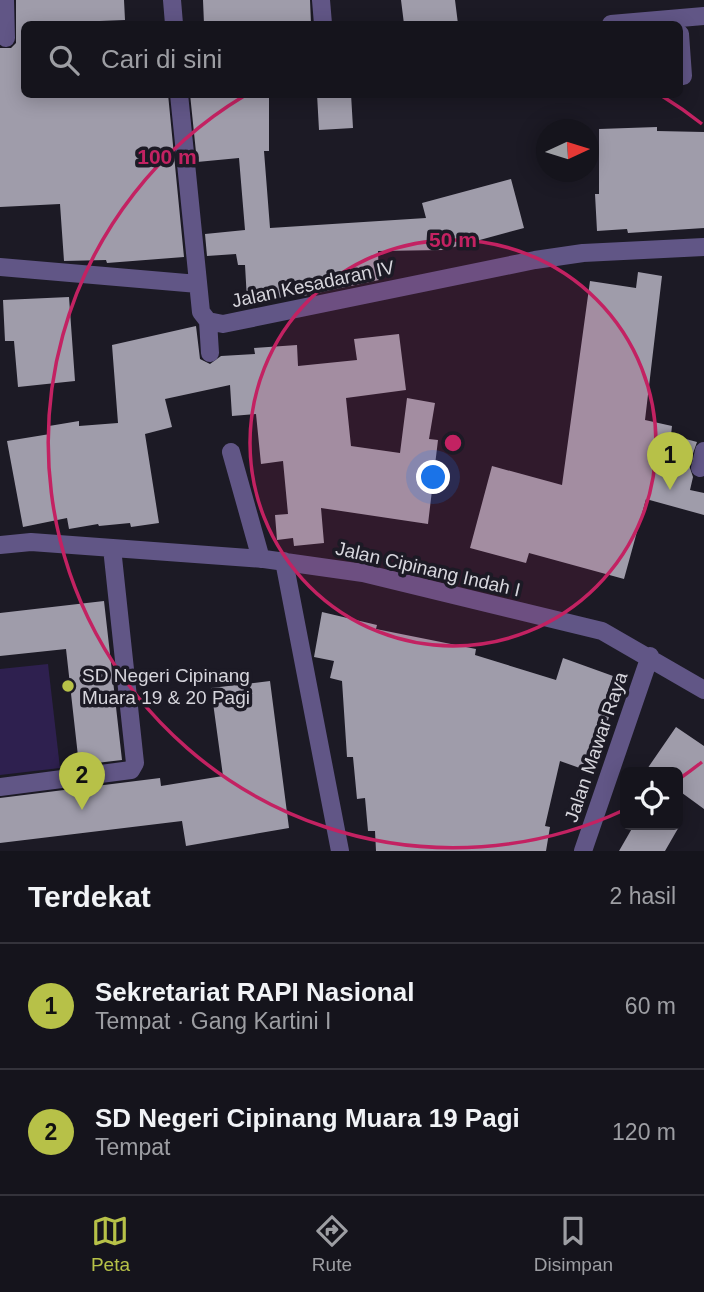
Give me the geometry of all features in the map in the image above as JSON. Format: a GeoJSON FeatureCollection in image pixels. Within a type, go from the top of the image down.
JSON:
{"type":"FeatureCollection","features":[{"type":"Feature","properties":{"kind":"street"},"geometry":{"type":"LineString","coordinates":[[5,0],[3,38],[21,37]]}},
{"type":"Feature","properties":{"kind":"street"},"geometry":{"type":"LineString","coordinates":[[172,0],[174,21]]}},
{"type":"Feature","properties":{"kind":"street"},"geometry":{"type":"LineString","coordinates":[[321,0],[323,21]]}},
{"type":"Feature","properties":{"kind":"street"},"geometry":{"type":"LineString","coordinates":[[683,24],[704,16]]}},
{"type":"Feature","properties":{"kind":"street","name":"Jalan Kesadaran IV"},"geometry":{"type":"LineString","coordinates":[[179,98],[201,312],[208,321],[223,324],[535,260],[583,253],[704,247]]}},
{"type":"Feature","properties":{"kind":"street"},"geometry":{"type":"LineString","coordinates":[[0,267],[198,284]]}},
{"type":"Feature","properties":{"kind":"street"},"geometry":{"type":"LineString","coordinates":[[208,321],[210,353]]}},
{"type":"Feature","properties":{"kind":"street"},"geometry":{"type":"LineString","coordinates":[[231,452],[261,559]]}},
{"type":"Feature","properties":{"kind":"street","name":"Jalan Cipinang Indah I"},"geometry":{"type":"LineString","coordinates":[[0,545],[31,542],[261,559],[363,573],[602,631],[650,656],[704,690]]}},
{"type":"Feature","properties":{"kind":"street"},"geometry":{"type":"LineString","coordinates":[[0,788],[131,771],[135,763],[112,548]]}},
{"type":"Feature","properties":{"kind":"street"},"geometry":{"type":"LineString","coordinates":[[284,561],[340,851]]}},
{"type":"Feature","properties":{"kind":"street","name":"Jalan Mawar Raya"},"geometry":{"type":"LineString","coordinates":[[583,851],[650,656]]}},
{"type":"Feature","properties":{"kind":"shaded area"},"geometry":{"type":"Polygon","coordinates":[[[48,664],[60,768],[0,775],[0,669],[48,664]]]}},
{"type":"Feature","properties":{"kind":"building"},"geometry":{"type":"Polygon","coordinates":[[[16,0],[124,0],[125,20],[21,21],[21,98],[168,98],[184,257],[107,263],[106,260],[64,261],[60,204],[0,207],[0,48],[11,48],[16,43],[16,0]]]}},
{"type":"Feature","properties":{"kind":"building"},"geometry":{"type":"Polygon","coordinates":[[[203,0],[310,0],[311,21],[204,21],[203,0]]]}},
{"type":"Feature","properties":{"kind":"building"},"geometry":{"type":"Polygon","coordinates":[[[401,0],[455,0],[458,21],[404,21],[401,0]]]}},
{"type":"Feature","properties":{"kind":"building"},"geometry":{"type":"Polygon","coordinates":[[[190,98],[269,98],[269,151],[264,151],[270,228],[426,218],[422,203],[511,179],[524,228],[443,250],[378,251],[379,280],[303,296],[247,300],[245,265],[238,265],[236,254],[207,256],[205,234],[245,230],[239,158],[197,162],[190,98]]]}},
{"type":"Feature","properties":{"kind":"building"},"geometry":{"type":"Polygon","coordinates":[[[317,98],[351,98],[353,128],[319,130],[317,98]]]}},
{"type":"Feature","properties":{"kind":"building"},"geometry":{"type":"Polygon","coordinates":[[[657,127],[657,131],[704,132],[704,228],[628,233],[627,229],[597,231],[595,194],[599,194],[599,129],[657,127]]]}},
{"type":"Feature","properties":{"kind":"building"},"geometry":{"type":"Polygon","coordinates":[[[638,272],[662,276],[645,420],[672,426],[671,435],[697,442],[689,465],[693,477],[690,490],[704,493],[704,515],[646,499],[624,579],[529,553],[526,563],[470,548],[492,466],[562,485],[590,281],[636,288],[638,272]]]}},
{"type":"Feature","properties":{"kind":"building"},"geometry":{"type":"Polygon","coordinates":[[[69,297],[75,381],[18,387],[14,341],[5,341],[3,300],[69,297]]]}},
{"type":"Feature","properties":{"kind":"building"},"geometry":{"type":"Polygon","coordinates":[[[196,326],[200,359],[210,364],[221,356],[255,354],[254,348],[297,345],[298,366],[357,360],[354,339],[399,334],[406,390],[346,398],[351,446],[400,453],[407,398],[435,403],[429,439],[438,440],[428,524],[321,508],[324,543],[294,546],[293,538],[277,540],[275,515],[288,514],[283,461],[261,464],[256,414],[232,416],[230,385],[165,399],[172,427],[145,434],[159,523],[131,527],[130,523],[98,524],[69,529],[67,518],[23,527],[7,441],[50,434],[49,426],[79,421],[79,426],[118,423],[112,345],[196,326]]]}},
{"type":"Feature","properties":{"kind":"building"},"geometry":{"type":"Polygon","coordinates":[[[104,601],[122,760],[79,765],[66,649],[0,656],[0,613],[104,601]]]}},
{"type":"Feature","properties":{"kind":"building"},"geometry":{"type":"Polygon","coordinates":[[[322,612],[377,625],[376,629],[476,649],[475,655],[556,680],[563,658],[613,676],[606,696],[615,699],[591,772],[560,761],[545,826],[550,827],[546,851],[376,851],[375,831],[368,831],[365,798],[357,799],[353,757],[347,757],[342,681],[330,678],[334,661],[314,657],[322,612]]]}},
{"type":"Feature","properties":{"kind":"building"},"geometry":{"type":"Polygon","coordinates":[[[270,681],[289,828],[186,846],[182,821],[0,843],[0,798],[160,778],[161,786],[223,776],[211,688],[270,681]]]}},
{"type":"Feature","properties":{"kind":"building"},"geometry":{"type":"Polygon","coordinates":[[[676,727],[704,746],[704,809],[683,794],[683,767],[648,767],[676,727]]]}},
{"type":"Feature","properties":{"kind":"building"},"geometry":{"type":"Polygon","coordinates":[[[631,830],[677,830],[665,851],[619,851],[631,830]]]}},
{"type":"Feature","properties":{"kind":"place","name":"Sekretariat RAPI Nasional"},"geometry":{"type":"Point","coordinates":[670,490]}},
{"type":"Feature","properties":{"kind":"place","name":"SD Negeri Cipinang Muara 19 & 20 Pagi"},"geometry":{"type":"Point","coordinates":[68,686]}},
{"type":"Feature","properties":{"kind":"place","name":"SD Negeri Cipinang Muara 19 Pagi"},"geometry":{"type":"Point","coordinates":[82,810]}}]}
